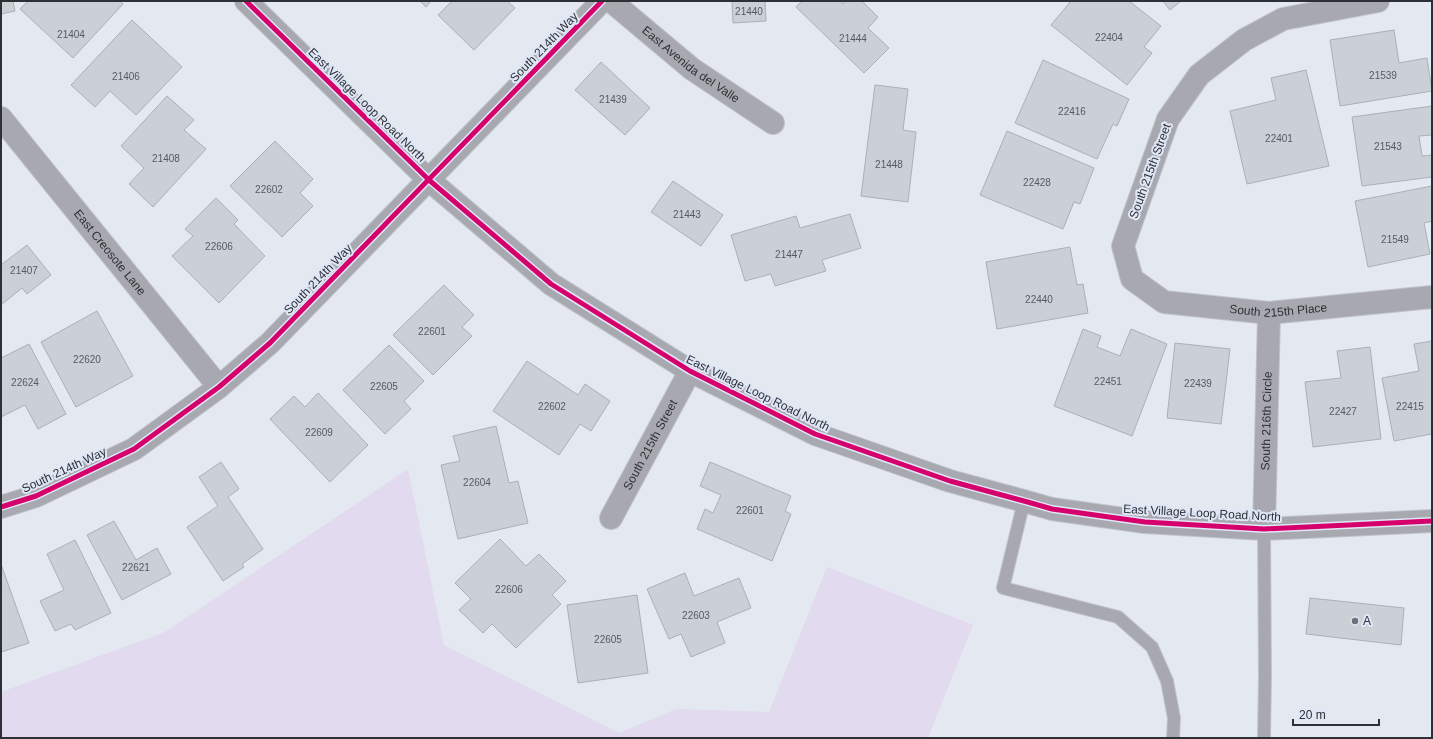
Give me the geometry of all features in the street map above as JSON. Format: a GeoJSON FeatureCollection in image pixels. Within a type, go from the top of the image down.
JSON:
{"type":"FeatureCollection","features":[{"type":"Feature","properties":{"kind":"street","name":"East Village Loop Road North"},"geometry":{"type":"LineString","coordinates":[[246,1],[429,180],[551,284],[690,372],[815,434],[950,481],[1024,501],[1052,508],[1145,522],[1264,528],[1432,522]]}},
{"type":"Feature","properties":{"kind":"street","name":"South 214th Way"},"geometry":{"type":"LineString","coordinates":[[1,507],[36,496],[134,449],[219,387],[270,343],[602,1]]}},
{"type":"Feature","properties":{"kind":"street","name":"East Avenida del Valle"},"geometry":{"type":"LineString","coordinates":[[611,1],[692,69],[773,123]]}},
{"type":"Feature","properties":{"kind":"street","name":"South 215th Street"},"geometry":{"type":"LineString","coordinates":[[1132,280],[1123,246],[1168,119],[1200,76],[1244,40],[1283,18],[1378,1]]}},
{"type":"Feature","properties":{"kind":"street","name":"East Creosote Lane"},"geometry":{"type":"LineString","coordinates":[[1,118],[219,387]]}},
{"type":"Feature","properties":{"kind":"street","name":"South 215th Place"},"geometry":{"type":"LineString","coordinates":[[1132,280],[1164,302],[1268,313],[1432,297]]}},
{"type":"Feature","properties":{"kind":"street","name":"South 216th Circle"},"geometry":{"type":"LineString","coordinates":[[1264,528],[1268,313]]}},
{"type":"Feature","properties":{"kind":"street","name":"South 215th Street"},"geometry":{"type":"LineString","coordinates":[[611,518],[690,372]]}},
{"type":"Feature","properties":{"kind":"lane"},"geometry":{"type":"LineString","coordinates":[[1024,501],[1002,588],[1118,617],[1152,647],[1167,681],[1174,718],[1173,738]]}},
{"type":"Feature","properties":{"kind":"lane"},"geometry":{"type":"LineString","coordinates":[[1264,528],[1266,676],[1264,738]]}},
{"type":"Feature","properties":{"kind":"shaded area"},"geometry":{"type":"Polygon","coordinates":[[[408,469],[444,645],[619,733],[676,709],[769,712],[827,567],[973,625],[928,738],[1,738],[1,692],[165,632],[408,469]]]}},
{"type":"Feature","properties":{"kind":"building"},"geometry":{"type":"Polygon","coordinates":[[[1,1],[13,1],[15,11],[1,14],[1,1]]]}},
{"type":"Feature","properties":{"kind":"building"},"geometry":{"type":"Polygon","coordinates":[[[28,1],[120,1],[123,4],[73,58],[20,9],[28,1]]]}},
{"type":"Feature","properties":{"kind":"building"},"geometry":{"type":"Polygon","coordinates":[[[420,1],[431,1],[426,7],[420,1]]]}},
{"type":"Feature","properties":{"kind":"building"},"geometry":{"type":"Polygon","coordinates":[[[452,1],[507,1],[515,8],[474,50],[438,15],[452,1]]]}},
{"type":"Feature","properties":{"kind":"building"},"geometry":{"type":"Polygon","coordinates":[[[732,1],[765,1],[766,21],[733,23],[732,1]]]}},
{"type":"Feature","properties":{"kind":"building"},"geometry":{"type":"Polygon","coordinates":[[[802,1],[840,1],[843,4],[845,1],[862,1],[878,17],[868,28],[889,48],[864,73],[796,7],[802,1]]]}},
{"type":"Feature","properties":{"kind":"building"},"geometry":{"type":"Polygon","coordinates":[[[1071,1],[1129,1],[1161,26],[1144,47],[1152,53],[1127,85],[1051,25],[1071,1]]]}},
{"type":"Feature","properties":{"kind":"building"},"geometry":{"type":"Polygon","coordinates":[[[1163,1],[1181,1],[1170,10],[1163,1]]]}},
{"type":"Feature","properties":{"kind":"building"},"geometry":{"type":"Polygon","coordinates":[[[132,20],[182,67],[136,115],[110,91],[95,107],[71,85],[132,20]]]}},
{"type":"Feature","properties":{"kind":"building"},"geometry":{"type":"Polygon","coordinates":[[[1394,30],[1399,63],[1427,58],[1432,91],[1340,106],[1330,40],[1394,30]]]}},
{"type":"Feature","properties":{"kind":"building"},"geometry":{"type":"Polygon","coordinates":[[[1043,60],[1129,99],[1117,126],[1113,124],[1097,159],[1015,123],[1043,60]]]}},
{"type":"Feature","properties":{"kind":"building"},"geometry":{"type":"Polygon","coordinates":[[[601,62],[650,108],[625,135],[575,90],[601,62]]]}},
{"type":"Feature","properties":{"kind":"building"},"geometry":{"type":"Polygon","coordinates":[[[1306,70],[1329,166],[1247,184],[1230,111],[1276,100],[1271,78],[1306,70]]]}},
{"type":"Feature","properties":{"kind":"building"},"geometry":{"type":"Polygon","coordinates":[[[875,85],[908,89],[903,130],[916,132],[908,202],[861,196],[875,85]]]}},
{"type":"Feature","properties":{"kind":"building"},"geometry":{"type":"Polygon","coordinates":[[[167,96],[194,120],[184,130],[206,149],[153,207],[129,184],[144,168],[121,146],[167,96]]]}},
{"type":"Feature","properties":{"kind":"building"},"geometry":{"type":"Polygon","coordinates":[[[1432,106],[1432,135],[1419,136],[1422,156],[1432,155],[1432,177],[1362,186],[1352,117],[1432,106]]]}},
{"type":"Feature","properties":{"kind":"building"},"geometry":{"type":"Polygon","coordinates":[[[1007,131],[1094,168],[1080,204],[1074,202],[1063,229],[980,195],[1007,131]]]}},
{"type":"Feature","properties":{"kind":"building"},"geometry":{"type":"Polygon","coordinates":[[[275,141],[313,179],[300,193],[313,206],[282,237],[230,186],[275,141]]]}},
{"type":"Feature","properties":{"kind":"building"},"geometry":{"type":"Polygon","coordinates":[[[673,181],[723,215],[701,246],[651,212],[673,181]]]}},
{"type":"Feature","properties":{"kind":"building"},"geometry":{"type":"Polygon","coordinates":[[[1432,186],[1432,221],[1424,223],[1430,254],[1368,267],[1355,201],[1432,186]]]}},
{"type":"Feature","properties":{"kind":"building"},"geometry":{"type":"Polygon","coordinates":[[[216,198],[238,220],[234,224],[265,256],[219,303],[172,256],[193,236],[185,229],[216,198]]]}},
{"type":"Feature","properties":{"kind":"building"},"geometry":{"type":"Polygon","coordinates":[[[850,214],[861,248],[822,260],[826,271],[775,286],[771,274],[745,281],[731,235],[796,216],[800,228],[850,214]]]}},
{"type":"Feature","properties":{"kind":"building"},"geometry":{"type":"Polygon","coordinates":[[[27,245],[51,275],[27,294],[22,288],[1,305],[1,265],[27,245]]]}},
{"type":"Feature","properties":{"kind":"building"},"geometry":{"type":"Polygon","coordinates":[[[1070,247],[1077,285],[1083,284],[1088,313],[997,329],[986,262],[1070,247]]]}},
{"type":"Feature","properties":{"kind":"building"},"geometry":{"type":"Polygon","coordinates":[[[444,285],[474,315],[462,327],[472,336],[433,375],[393,335],[444,285]]]}},
{"type":"Feature","properties":{"kind":"building"},"geometry":{"type":"Polygon","coordinates":[[[97,311],[133,376],[76,407],[41,342],[97,311]]]}},
{"type":"Feature","properties":{"kind":"building"},"geometry":{"type":"Polygon","coordinates":[[[1083,329],[1101,336],[1097,347],[1120,356],[1131,329],[1167,344],[1132,436],[1054,406],[1083,329]]]}},
{"type":"Feature","properties":{"kind":"building"},"geometry":{"type":"Polygon","coordinates":[[[1432,341],[1432,434],[1394,441],[1382,378],[1419,371],[1414,344],[1432,341]]]}},
{"type":"Feature","properties":{"kind":"building"},"geometry":{"type":"Polygon","coordinates":[[[1175,343],[1230,349],[1221,424],[1167,418],[1175,343]]]}},
{"type":"Feature","properties":{"kind":"building"},"geometry":{"type":"Polygon","coordinates":[[[29,344],[66,414],[38,429],[25,405],[1,417],[1,358],[29,344]]]}},
{"type":"Feature","properties":{"kind":"building"},"geometry":{"type":"Polygon","coordinates":[[[389,345],[424,381],[404,401],[411,409],[385,434],[343,390],[389,345]]]}},
{"type":"Feature","properties":{"kind":"building"},"geometry":{"type":"Polygon","coordinates":[[[1370,347],[1381,439],[1313,447],[1305,382],[1341,378],[1337,351],[1370,347]]]}},
{"type":"Feature","properties":{"kind":"building"},"geometry":{"type":"Polygon","coordinates":[[[527,361],[578,395],[585,384],[610,401],[591,431],[580,424],[559,455],[493,411],[527,361]]]}},
{"type":"Feature","properties":{"kind":"building"},"geometry":{"type":"Polygon","coordinates":[[[318,393],[368,445],[330,482],[270,419],[294,396],[305,407],[318,393]]]}},
{"type":"Feature","properties":{"kind":"building"},"geometry":{"type":"Polygon","coordinates":[[[496,426],[509,483],[518,481],[528,523],[458,539],[441,465],[460,461],[453,436],[496,426]]]}},
{"type":"Feature","properties":{"kind":"building"},"geometry":{"type":"Polygon","coordinates":[[[221,462],[239,489],[228,497],[263,549],[242,564],[244,567],[223,581],[187,527],[218,506],[199,477],[221,462]]]}},
{"type":"Feature","properties":{"kind":"building"},"geometry":{"type":"Polygon","coordinates":[[[710,462],[791,496],[785,511],[791,514],[772,561],[697,529],[705,509],[713,513],[721,495],[700,486],[710,462]]]}},
{"type":"Feature","properties":{"kind":"building"},"geometry":{"type":"Polygon","coordinates":[[[114,521],[136,560],[157,548],[171,574],[122,600],[87,535],[114,521]]]}},
{"type":"Feature","properties":{"kind":"building"},"geometry":{"type":"Polygon","coordinates":[[[500,539],[526,566],[539,554],[566,581],[552,595],[561,604],[516,648],[492,624],[483,633],[459,610],[471,599],[455,583],[500,539]]]}},
{"type":"Feature","properties":{"kind":"building"},"geometry":{"type":"Polygon","coordinates":[[[75,540],[111,613],[75,630],[71,624],[55,631],[40,601],[64,590],[47,554],[75,540]]]}},
{"type":"Feature","properties":{"kind":"building"},"geometry":{"type":"Polygon","coordinates":[[[1,564],[29,643],[1,652],[1,564]]]}},
{"type":"Feature","properties":{"kind":"building"},"geometry":{"type":"Polygon","coordinates":[[[685,573],[694,596],[739,578],[751,608],[717,622],[725,643],[691,657],[681,634],[669,639],[647,589],[685,573]]]}},
{"type":"Feature","properties":{"kind":"building"},"geometry":{"type":"Polygon","coordinates":[[[637,595],[648,673],[578,683],[567,605],[637,595]]]}},
{"type":"Feature","properties":{"kind":"building","name":"A"},"geometry":{"type":"Polygon","coordinates":[[[1310,598],[1404,608],[1401,645],[1306,634],[1310,598]]]}},
{"type":"Feature","properties":{"kind":"cycle path"},"geometry":{"type":"LineString","coordinates":[[246,1],[429,180],[551,284],[690,371],[815,434],[950,481],[1052,509],[1145,522],[1264,529],[1432,521]]}},
{"type":"Feature","properties":{"kind":"cycle path"},"geometry":{"type":"LineString","coordinates":[[1,507],[36,496],[134,449],[219,387],[270,343],[602,1]]}},
{"type":"Feature","properties":{"kind":"place","name":"A"},"geometry":{"type":"Point","coordinates":[1355,621]}}]}
